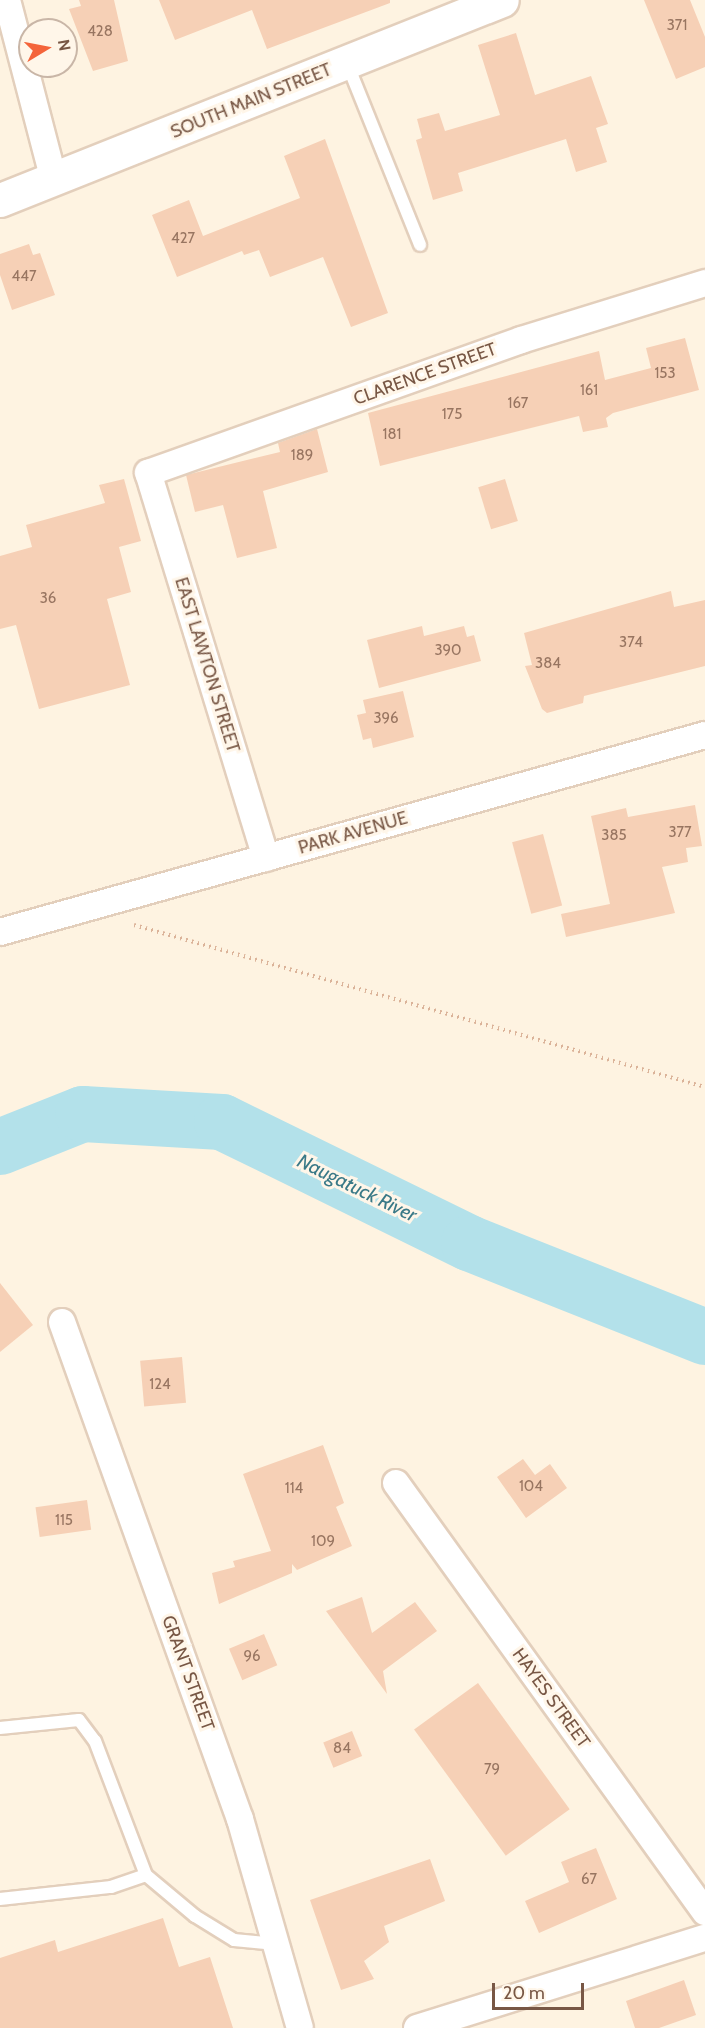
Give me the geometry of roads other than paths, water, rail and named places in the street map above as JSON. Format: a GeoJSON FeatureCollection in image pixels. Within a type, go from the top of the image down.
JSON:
{"type":"FeatureCollection","features":[{"type":"Feature","properties":{"kind":"main road","name":"SOUTH MAIN STREET"},"geometry":{"type":"LineString","coordinates":[[0,200],[502,0]]}},
{"type":"Feature","properties":{"kind":"street"},"geometry":{"type":"LineString","coordinates":[[7,0],[54,180]]}},
{"type":"Feature","properties":{"kind":"street","name":"CLARENCE STREET"},"geometry":{"type":"LineString","coordinates":[[148,473],[520,340],[705,283]]}},
{"type":"Feature","properties":{"kind":"street","name":"EAST LAWTON STREET"},"geometry":{"type":"LineString","coordinates":[[148,473],[266,858]]}},
{"type":"Feature","properties":{"kind":"street","name":"PARK AVENUE"},"geometry":{"type":"LineString","coordinates":[[0,932],[705,735]]}},
{"type":"Feature","properties":{"kind":"street","name":"GRANT STREET"},"geometry":{"type":"LineString","coordinates":[[62,1322],[240,1819],[300,2028]]}},
{"type":"Feature","properties":{"kind":"street","name":"HAYES STREET"},"geometry":{"type":"LineString","coordinates":[[396,1483],[705,1912]]}},
{"type":"Feature","properties":{"kind":"street"},"geometry":{"type":"LineString","coordinates":[[417,2028],[705,1938]]}},
{"type":"Feature","properties":{"kind":"lane"},"geometry":{"type":"LineString","coordinates":[[346,62],[420,245]]}},
{"type":"Feature","properties":{"kind":"lane"},"geometry":{"type":"LineString","coordinates":[[0,1728],[79,1720],[95,1741],[146,1875],[195,1916],[234,1940],[276,1944]]}},
{"type":"Feature","properties":{"kind":"lane"},"geometry":{"type":"LineString","coordinates":[[0,1899],[111,1887],[146,1875]]}},
{"type":"Feature","properties":{"kind":"waterway","name":"Naugatuck River"},"geometry":{"type":"LineString","coordinates":[[0,1147],[83,1114],[222,1122],[469,1243],[705,1337]]}}]}
